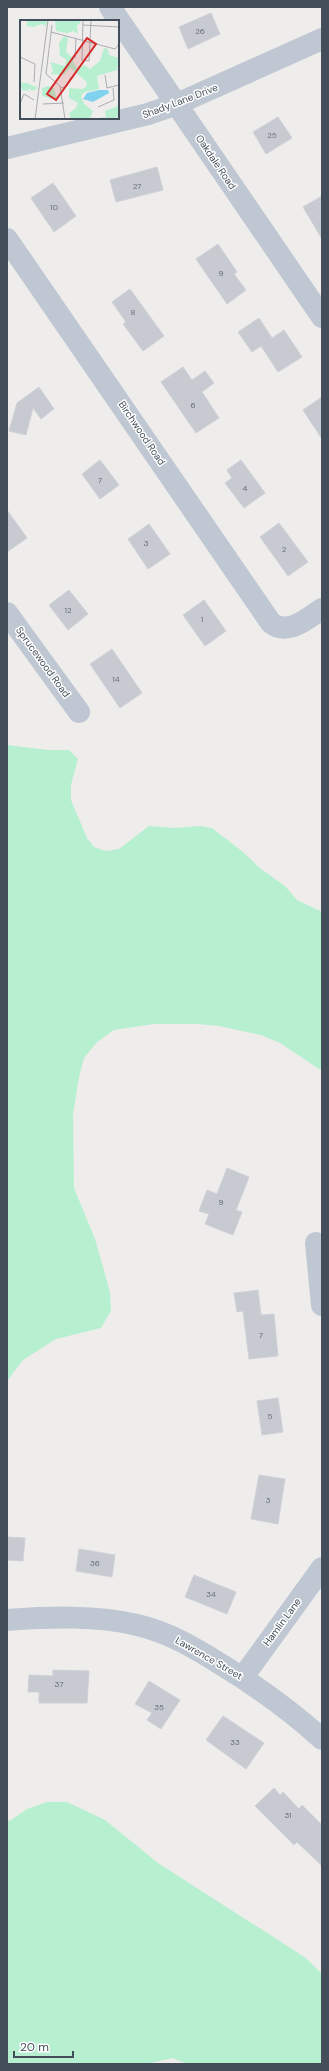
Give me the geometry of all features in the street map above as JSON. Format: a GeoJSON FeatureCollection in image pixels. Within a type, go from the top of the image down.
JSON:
{"type":"FeatureCollection","features":[{"type":"Feature","properties":{"kind":"street","name":"Oakdale Road"},"geometry":{"type":"LineString","coordinates":[[110,7],[322,317]]}},
{"type":"Feature","properties":{"kind":"street","name":"Shady Lane Drive"},"geometry":{"type":"LineString","coordinates":[[7,148],[148,114],[177,104],[322,39]]}},
{"type":"Feature","properties":{"kind":"street","name":"Birchwood Road"},"geometry":{"type":"LineString","coordinates":[[7,239],[267,618],[276,627],[289,628],[322,609]]}},
{"type":"Feature","properties":{"kind":"street","name":"Sprucewood Road"},"geometry":{"type":"LineString","coordinates":[[7,613],[79,712]]}},
{"type":"Feature","properties":{"kind":"street"},"geometry":{"type":"LineString","coordinates":[[316,1243],[322,1306]]}},
{"type":"Feature","properties":{"kind":"street","name":"Hamlin Lane"},"geometry":{"type":"LineString","coordinates":[[243,1677],[322,1568]]}},
{"type":"Feature","properties":{"kind":"street","name":"Lawrence Street"},"geometry":{"type":"LineString","coordinates":[[7,1620],[100,1620],[136,1624],[189,1645],[243,1677],[287,1709],[322,1739]]}},
{"type":"Feature","properties":{"kind":"green space"},"geometry":{"type":"Polygon","coordinates":[[[7,745],[48,750],[69,750],[78,759],[71,785],[71,800],[87,838],[94,847],[106,851],[119,849],[149,826],[175,828],[200,826],[212,828],[243,852],[261,869],[285,886],[297,900],[322,912],[322,1071],[280,1043],[261,1035],[219,1026],[197,1024],[154,1024],[114,1030],[97,1042],[84,1058],[79,1077],[73,1114],[74,1188],[95,1239],[110,1292],[111,1311],[101,1328],[56,1339],[23,1360],[7,1381],[7,745]]]}},
{"type":"Feature","properties":{"kind":"green space"},"geometry":{"type":"Polygon","coordinates":[[[47,1802],[67,1802],[105,1820],[158,1863],[306,1958],[322,1974],[322,2064],[188,2064],[172,2058],[146,2064],[7,2064],[7,1821],[11,1820],[27,1809],[47,1802]]]}},
{"type":"Feature","properties":{"kind":"building"},"geometry":{"type":"Polygon","coordinates":[[[211,13],[220,34],[188,49],[179,27],[211,13]]]}},
{"type":"Feature","properties":{"kind":"building"},"geometry":{"type":"Polygon","coordinates":[[[278,117],[292,138],[266,154],[253,132],[278,117]]]}},
{"type":"Feature","properties":{"kind":"building"},"geometry":{"type":"Polygon","coordinates":[[[157,167],[163,190],[116,202],[110,180],[157,167]]]}},
{"type":"Feature","properties":{"kind":"building"},"geometry":{"type":"Polygon","coordinates":[[[53,183],[76,216],[54,232],[31,198],[53,183]]]}},
{"type":"Feature","properties":{"kind":"building"},"geometry":{"type":"Polygon","coordinates":[[[322,196],[322,239],[303,207],[322,196]]]}},
{"type":"Feature","properties":{"kind":"building"},"geometry":{"type":"Polygon","coordinates":[[[218,244],[237,272],[234,274],[246,290],[227,304],[196,259],[218,244]]]}},
{"type":"Feature","properties":{"kind":"building"},"geometry":{"type":"Polygon","coordinates":[[[130,289],[164,336],[143,351],[123,324],[126,322],[112,302],[130,289]]]}},
{"type":"Feature","properties":{"kind":"building"},"geometry":{"type":"Polygon","coordinates":[[[259,318],[272,338],[284,330],[302,357],[278,372],[261,346],[252,352],[238,332],[259,318]]]}},
{"type":"Feature","properties":{"kind":"building"},"geometry":{"type":"Polygon","coordinates":[[[183,367],[192,380],[205,371],[214,383],[202,392],[219,418],[196,433],[161,382],[183,367]]]}},
{"type":"Feature","properties":{"kind":"building"},"geometry":{"type":"Polygon","coordinates":[[[39,387],[54,409],[41,419],[33,408],[26,435],[9,431],[17,403],[39,387]]]}},
{"type":"Feature","properties":{"kind":"building"},"geometry":{"type":"Polygon","coordinates":[[[322,397],[322,439],[303,410],[322,397]]]}},
{"type":"Feature","properties":{"kind":"building"},"geometry":{"type":"Polygon","coordinates":[[[100,460],[119,485],[100,499],[82,474],[100,460]]]}},
{"type":"Feature","properties":{"kind":"building"},"geometry":{"type":"Polygon","coordinates":[[[241,460],[265,493],[244,508],[225,483],[232,478],[227,470],[241,460]]]}},
{"type":"Feature","properties":{"kind":"building"},"geometry":{"type":"Polygon","coordinates":[[[7,510],[27,538],[7,552],[7,510]]]}},
{"type":"Feature","properties":{"kind":"building"},"geometry":{"type":"Polygon","coordinates":[[[279,523],[308,562],[288,576],[260,537],[279,523]]]}},
{"type":"Feature","properties":{"kind":"building"},"geometry":{"type":"Polygon","coordinates":[[[149,524],[170,554],[148,569],[128,539],[149,524]]]}},
{"type":"Feature","properties":{"kind":"building"},"geometry":{"type":"Polygon","coordinates":[[[69,590],[88,614],[68,630],[49,605],[69,590]]]}},
{"type":"Feature","properties":{"kind":"building"},"geometry":{"type":"Polygon","coordinates":[[[204,600],[226,631],[205,646],[183,615],[204,600]]]}},
{"type":"Feature","properties":{"kind":"building"},"geometry":{"type":"Polygon","coordinates":[[[112,649],[142,693],[120,708],[90,664],[112,649]]]}},
{"type":"Feature","properties":{"kind":"building"},"geometry":{"type":"Polygon","coordinates":[[[227,1168],[249,1177],[236,1210],[242,1212],[233,1235],[205,1224],[209,1214],[199,1211],[207,1190],[217,1194],[227,1168]]]}},
{"type":"Feature","properties":{"kind":"building"},"geometry":{"type":"Polygon","coordinates":[[[258,1290],[261,1315],[274,1314],[278,1356],[249,1359],[243,1311],[237,1312],[234,1293],[258,1290]]]}},
{"type":"Feature","properties":{"kind":"building"},"geometry":{"type":"Polygon","coordinates":[[[278,1398],[283,1432],[262,1435],[257,1401],[278,1398]]]}},
{"type":"Feature","properties":{"kind":"building"},"geometry":{"type":"Polygon","coordinates":[[[259,1475],[285,1479],[278,1524],[251,1519],[259,1475]]]}},
{"type":"Feature","properties":{"kind":"building"},"geometry":{"type":"Polygon","coordinates":[[[7,1537],[25,1538],[23,1561],[7,1560],[7,1537]]]}},
{"type":"Feature","properties":{"kind":"building"},"geometry":{"type":"Polygon","coordinates":[[[79,1549],[115,1555],[112,1577],[76,1571],[79,1549]]]}},
{"type":"Feature","properties":{"kind":"building"},"geometry":{"type":"Polygon","coordinates":[[[194,1575],[236,1592],[227,1614],[185,1597],[194,1575]]]}},
{"type":"Feature","properties":{"kind":"building"},"geometry":{"type":"Polygon","coordinates":[[[53,1670],[89,1671],[87,1703],[39,1703],[39,1692],[28,1692],[29,1675],[53,1676],[53,1670]]]}},
{"type":"Feature","properties":{"kind":"building"},"geometry":{"type":"Polygon","coordinates":[[[149,1681],[180,1700],[161,1729],[147,1720],[152,1713],[135,1704],[149,1681]]]}},
{"type":"Feature","properties":{"kind":"building"},"geometry":{"type":"Polygon","coordinates":[[[223,1716],[264,1743],[246,1769],[206,1740],[223,1716]]]}},
{"type":"Feature","properties":{"kind":"building"},"geometry":{"type":"Polygon","coordinates":[[[274,1788],[280,1795],[283,1792],[299,1809],[302,1805],[322,1825],[322,1866],[297,1842],[294,1845],[255,1806],[274,1788]]]}}]}
